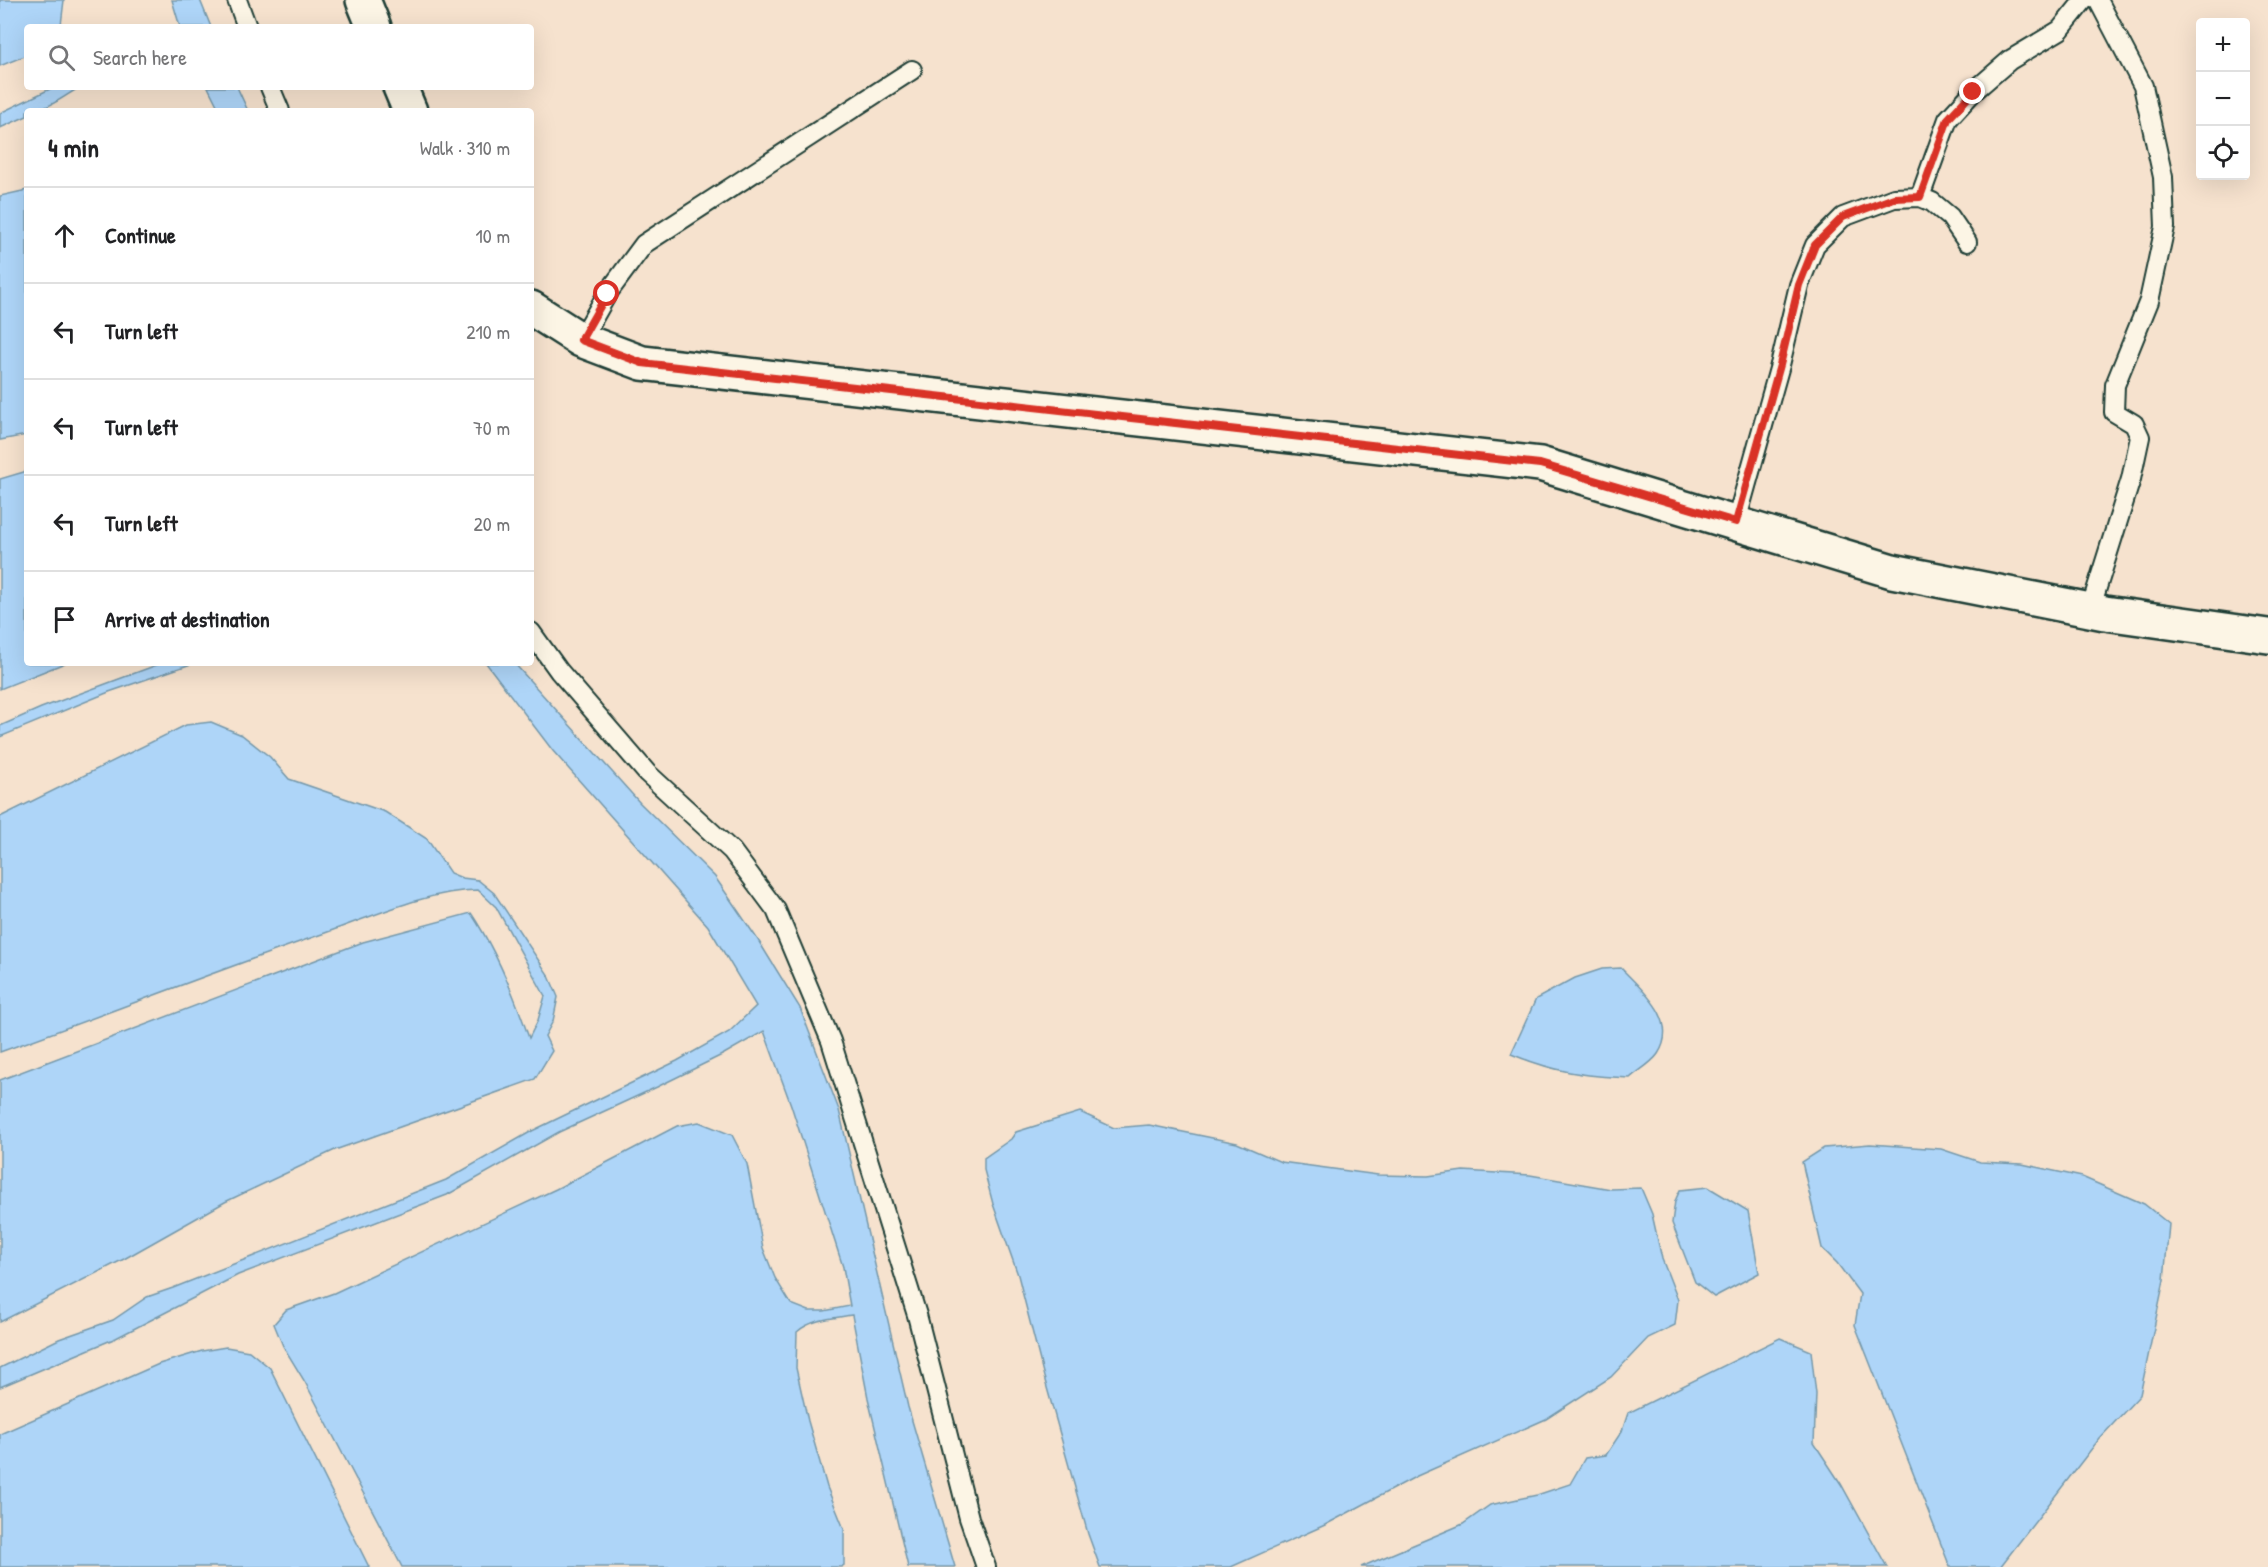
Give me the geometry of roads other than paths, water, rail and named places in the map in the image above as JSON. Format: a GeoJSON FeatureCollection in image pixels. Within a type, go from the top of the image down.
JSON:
{"type":"FeatureCollection","features":[{"type":"Feature","properties":{"kind":"street"},"geometry":{"type":"LineString","coordinates":[[363,0],[373,24]]}},
{"type":"Feature","properties":{"kind":"street"},"geometry":{"type":"LineString","coordinates":[[401,90],[409,108]]}},
{"type":"Feature","properties":{"kind":"street"},"geometry":{"type":"LineString","coordinates":[[534,310],[581,340],[642,363],[1540,464],[1892,571],[2090,610],[2268,636]]}},
{"type":"Feature","properties":{"kind":"lane"},"geometry":{"type":"LineString","coordinates":[[237,0],[246,24]]}},
{"type":"Feature","properties":{"kind":"lane"},"geometry":{"type":"LineString","coordinates":[[1920,197],[1948,119],[1973,92],[2010,60],[2060,30],[2084,0]]}},
{"type":"Feature","properties":{"kind":"lane"},"geometry":{"type":"LineString","coordinates":[[2090,610],[2130,479],[2140,437],[2134,424],[2114,412],[2115,386],[2149,301],[2165,227],[2163,177],[2143,86],[2098,0]]}},
{"type":"Feature","properties":{"kind":"lane"},"geometry":{"type":"LineString","coordinates":[[581,340],[607,294],[644,244],[912,70]]}},
{"type":"Feature","properties":{"kind":"lane"},"geometry":{"type":"LineString","coordinates":[[271,90],[279,108]]}},
{"type":"Feature","properties":{"kind":"lane"},"geometry":{"type":"LineString","coordinates":[[1736,522],[1780,365],[1799,285],[1815,245],[1843,217],[1894,198],[1920,197],[1932,202],[1950,217],[1967,242]]}},
{"type":"Feature","properties":{"kind":"lane"},"geometry":{"type":"LineString","coordinates":[[534,636],[559,671],[647,773],[732,851],[776,910],[831,1041],[917,1315],[969,1518],[986,1567]]}},
{"type":"Feature","properties":{"kind":"water"},"geometry":{"type":"Polygon","coordinates":[[[0,0],[64,0],[61,24],[24,24],[24,56],[0,66],[0,0]]]}},
{"type":"Feature","properties":{"kind":"water"},"geometry":{"type":"Polygon","coordinates":[[[172,0],[200,0],[210,24],[179,24],[172,0]]]}},
{"type":"Feature","properties":{"kind":"water"},"geometry":{"type":"Polygon","coordinates":[[[48,90],[75,90],[43,108],[24,108],[24,117],[0,128],[0,113],[48,90]]]}},
{"type":"Feature","properties":{"kind":"water"},"geometry":{"type":"Polygon","coordinates":[[[210,90],[238,90],[247,108],[218,108],[210,90]]]}},
{"type":"Feature","properties":{"kind":"water"},"geometry":{"type":"Polygon","coordinates":[[[24,191],[24,436],[0,440],[0,196],[24,191]]]}},
{"type":"Feature","properties":{"kind":"water"},"geometry":{"type":"Polygon","coordinates":[[[24,472],[24,666],[58,666],[0,689],[0,479],[24,472]]]}},
{"type":"Feature","properties":{"kind":"water"},"geometry":{"type":"Polygon","coordinates":[[[154,666],[185,666],[109,692],[0,737],[0,726],[41,708],[154,666]]]}},
{"type":"Feature","properties":{"kind":"water"},"geometry":{"type":"Polygon","coordinates":[[[488,666],[517,666],[640,803],[715,877],[800,1008],[839,1110],[908,1407],[955,1567],[908,1567],[868,1398],[852,1315],[809,1324],[797,1332],[796,1368],[808,1421],[827,1487],[844,1529],[844,1565],[841,1567],[402,1567],[305,1382],[283,1346],[274,1324],[286,1310],[334,1293],[556,1189],[677,1126],[699,1122],[732,1135],[747,1164],[763,1248],[775,1278],[791,1304],[809,1311],[824,1311],[850,1306],[843,1267],[791,1105],[764,1031],[724,1054],[559,1132],[447,1195],[238,1275],[116,1338],[0,1387],[0,1368],[59,1339],[113,1320],[147,1297],[446,1180],[532,1131],[677,1061],[729,1032],[756,1006],[708,926],[553,751],[488,666]]]}},
{"type":"Feature","properties":{"kind":"water"},"geometry":{"type":"Polygon","coordinates":[[[211,722],[242,735],[270,757],[289,779],[385,812],[427,839],[450,873],[462,878],[478,880],[494,893],[549,976],[558,997],[553,1021],[545,1036],[552,1051],[535,1079],[335,1150],[225,1202],[124,1259],[0,1322],[0,1080],[363,942],[471,913],[504,974],[529,1038],[538,1020],[545,996],[496,907],[478,890],[459,891],[400,906],[0,1052],[0,817],[186,725],[211,722]]]}},
{"type":"Feature","properties":{"kind":"water"},"geometry":{"type":"Polygon","coordinates":[[[1621,968],[1656,1007],[1664,1029],[1664,1041],[1658,1054],[1645,1067],[1630,1078],[1598,1076],[1556,1069],[1511,1054],[1536,999],[1575,978],[1602,969],[1621,968]]]}},
{"type":"Feature","properties":{"kind":"water"},"geometry":{"type":"Polygon","coordinates":[[[1080,1112],[1114,1128],[1149,1125],[1237,1143],[1281,1162],[1378,1175],[1428,1176],[1463,1171],[1530,1175],[1611,1189],[1641,1188],[1652,1214],[1662,1259],[1678,1300],[1675,1325],[1648,1338],[1611,1377],[1546,1419],[1417,1476],[1325,1525],[1231,1567],[1100,1567],[1088,1534],[1018,1275],[993,1204],[984,1170],[984,1158],[1011,1139],[1016,1132],[1080,1112]]]}},
{"type":"Feature","properties":{"kind":"water"},"geometry":{"type":"Polygon","coordinates":[[[1870,1144],[1941,1149],[1980,1162],[2022,1164],[2082,1177],[2144,1204],[2169,1224],[2164,1280],[2140,1395],[2100,1438],[2000,1567],[1950,1567],[1855,1325],[1860,1294],[1837,1263],[1822,1248],[1802,1162],[1824,1148],[1870,1144]]]}},
{"type":"Feature","properties":{"kind":"water"},"geometry":{"type":"Polygon","coordinates":[[[1708,1187],[1748,1211],[1759,1273],[1714,1297],[1695,1282],[1672,1223],[1675,1201],[1680,1190],[1708,1187]]]}},
{"type":"Feature","properties":{"kind":"water"},"geometry":{"type":"Polygon","coordinates":[[[1780,1338],[1811,1351],[1816,1394],[1814,1443],[1841,1484],[1887,1567],[1361,1567],[1463,1524],[1490,1505],[1537,1495],[1570,1484],[1585,1458],[1606,1455],[1622,1431],[1628,1413],[1780,1338]]]}},
{"type":"Feature","properties":{"kind":"water"},"geometry":{"type":"Polygon","coordinates":[[[226,1347],[249,1351],[270,1368],[369,1567],[0,1567],[0,1434],[159,1364],[202,1351],[226,1347]]]}}]}
